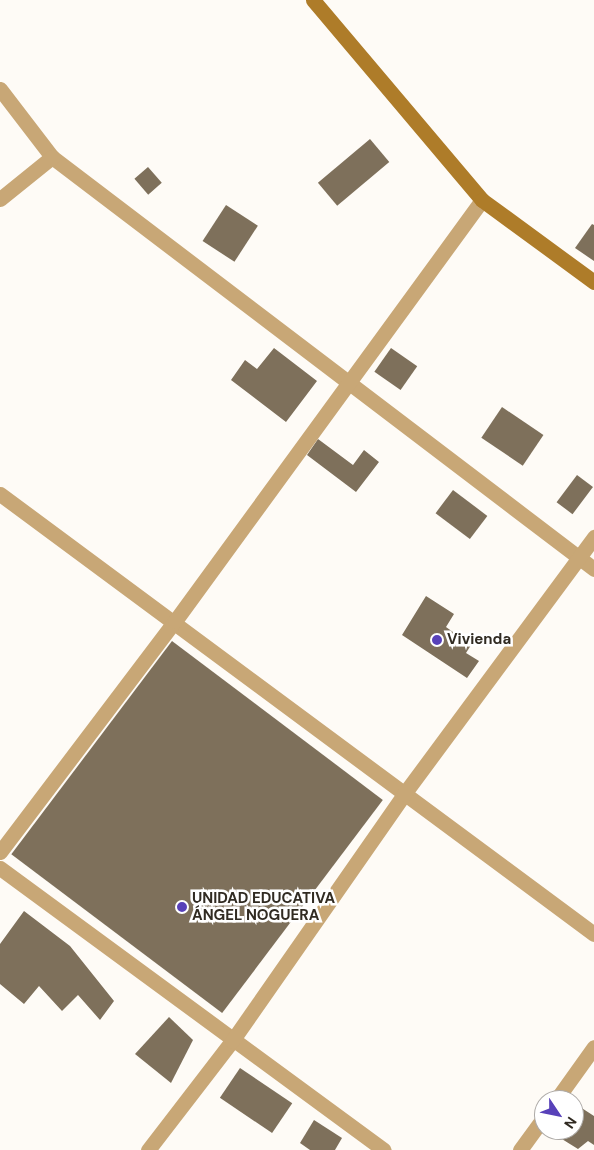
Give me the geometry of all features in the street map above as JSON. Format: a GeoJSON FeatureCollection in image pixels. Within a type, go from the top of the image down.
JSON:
{"type":"FeatureCollection","features":[{"type":"Feature","properties":{"kind":"street"},"geometry":{"type":"LineString","coordinates":[[313,0],[482,200],[594,282]]}},
{"type":"Feature","properties":{"kind":"street"},"geometry":{"type":"LineString","coordinates":[[0,89],[52,157],[594,569]]}},
{"type":"Feature","properties":{"kind":"street"},"geometry":{"type":"LineString","coordinates":[[0,199],[52,157]]}},
{"type":"Feature","properties":{"kind":"street"},"geometry":{"type":"LineString","coordinates":[[0,852],[175,621],[482,200]]}},
{"type":"Feature","properties":{"kind":"street"},"geometry":{"type":"LineString","coordinates":[[0,494],[175,621],[404,794],[594,934]]}},
{"type":"Feature","properties":{"kind":"street"},"geometry":{"type":"LineString","coordinates":[[148,1150],[232,1041],[404,794],[594,536]]}},
{"type":"Feature","properties":{"kind":"street"},"geometry":{"type":"LineString","coordinates":[[0,868],[232,1041],[384,1150]]}},
{"type":"Feature","properties":{"kind":"street"},"geometry":{"type":"LineString","coordinates":[[563,1090],[594,1047]]}},
{"type":"Feature","properties":{"kind":"street"},"geometry":{"type":"LineString","coordinates":[[520,1150],[534,1131]]}},
{"type":"Feature","properties":{"kind":"building"},"geometry":{"type":"Polygon","coordinates":[[[370,139],[389,162],[337,206],[318,183],[370,139]]]}},
{"type":"Feature","properties":{"kind":"building"},"geometry":{"type":"Polygon","coordinates":[[[148,167],[162,183],[148,195],[134,179],[148,167]]]}},
{"type":"Feature","properties":{"kind":"building"},"geometry":{"type":"Polygon","coordinates":[[[226,205],[258,226],[234,262],[203,241],[226,205]]]}},
{"type":"Feature","properties":{"kind":"building"},"geometry":{"type":"Polygon","coordinates":[[[592,224],[594,225],[594,261],[575,248],[592,224]]]}},
{"type":"Feature","properties":{"kind":"building"},"geometry":{"type":"Polygon","coordinates":[[[274,348],[317,381],[286,422],[231,380],[245,360],[257,369],[274,348]]]}},
{"type":"Feature","properties":{"kind":"building"},"geometry":{"type":"Polygon","coordinates":[[[391,348],[417,366],[401,390],[374,372],[391,348]]]}},
{"type":"Feature","properties":{"kind":"building"},"geometry":{"type":"Polygon","coordinates":[[[502,407],[543,435],[523,466],[481,438],[502,407]]]}},
{"type":"Feature","properties":{"kind":"building"},"geometry":{"type":"Polygon","coordinates":[[[318,439],[353,465],[364,450],[379,462],[356,492],[307,455],[318,439]]]}},
{"type":"Feature","properties":{"kind":"building"},"geometry":{"type":"Polygon","coordinates":[[[577,475],[593,487],[573,514],[557,502],[577,475]]]}},
{"type":"Feature","properties":{"kind":"building"},"geometry":{"type":"Polygon","coordinates":[[[453,490],[487,516],[470,539],[436,513],[453,490]]]}},
{"type":"Feature","properties":{"kind":"building","name":"Vivienda"},"geometry":{"type":"Polygon","coordinates":[[[426,596],[454,614],[446,627],[471,645],[466,653],[479,661],[467,678],[402,635],[426,596]]]}},
{"type":"Feature","properties":{"kind":"building"},"geometry":{"type":"Polygon","coordinates":[[[172,641],[383,800],[222,1013],[11,854],[172,641]]]}},
{"type":"Feature","properties":{"kind":"building"},"geometry":{"type":"Polygon","coordinates":[[[24,911],[70,946],[114,1001],[100,1020],[78,995],[62,1011],[39,986],[24,1004],[0,984],[0,944],[24,911]]]}},
{"type":"Feature","properties":{"kind":"building"},"geometry":{"type":"Polygon","coordinates":[[[169,1017],[193,1040],[171,1083],[135,1054],[169,1017]]]}},
{"type":"Feature","properties":{"kind":"building"},"geometry":{"type":"Polygon","coordinates":[[[240,1068],[292,1103],[272,1133],[220,1098],[240,1068]]]}},
{"type":"Feature","properties":{"kind":"building"},"geometry":{"type":"Polygon","coordinates":[[[584,1110],[594,1116],[594,1145],[588,1141],[578,1149],[563,1140],[584,1140],[584,1110]]]}},
{"type":"Feature","properties":{"kind":"building"},"geometry":{"type":"Polygon","coordinates":[[[314,1120],[342,1138],[335,1150],[310,1150],[300,1143],[314,1120]]]}},
{"type":"Feature","properties":{"kind":"place","name":"Vivienda"},"geometry":{"type":"Point","coordinates":[437,640]}},
{"type":"Feature","properties":{"kind":"place","name":"UNIDAD EDUCATIVA ÁNGEL NOGUERA"},"geometry":{"type":"Point","coordinates":[182,907]}}]}
